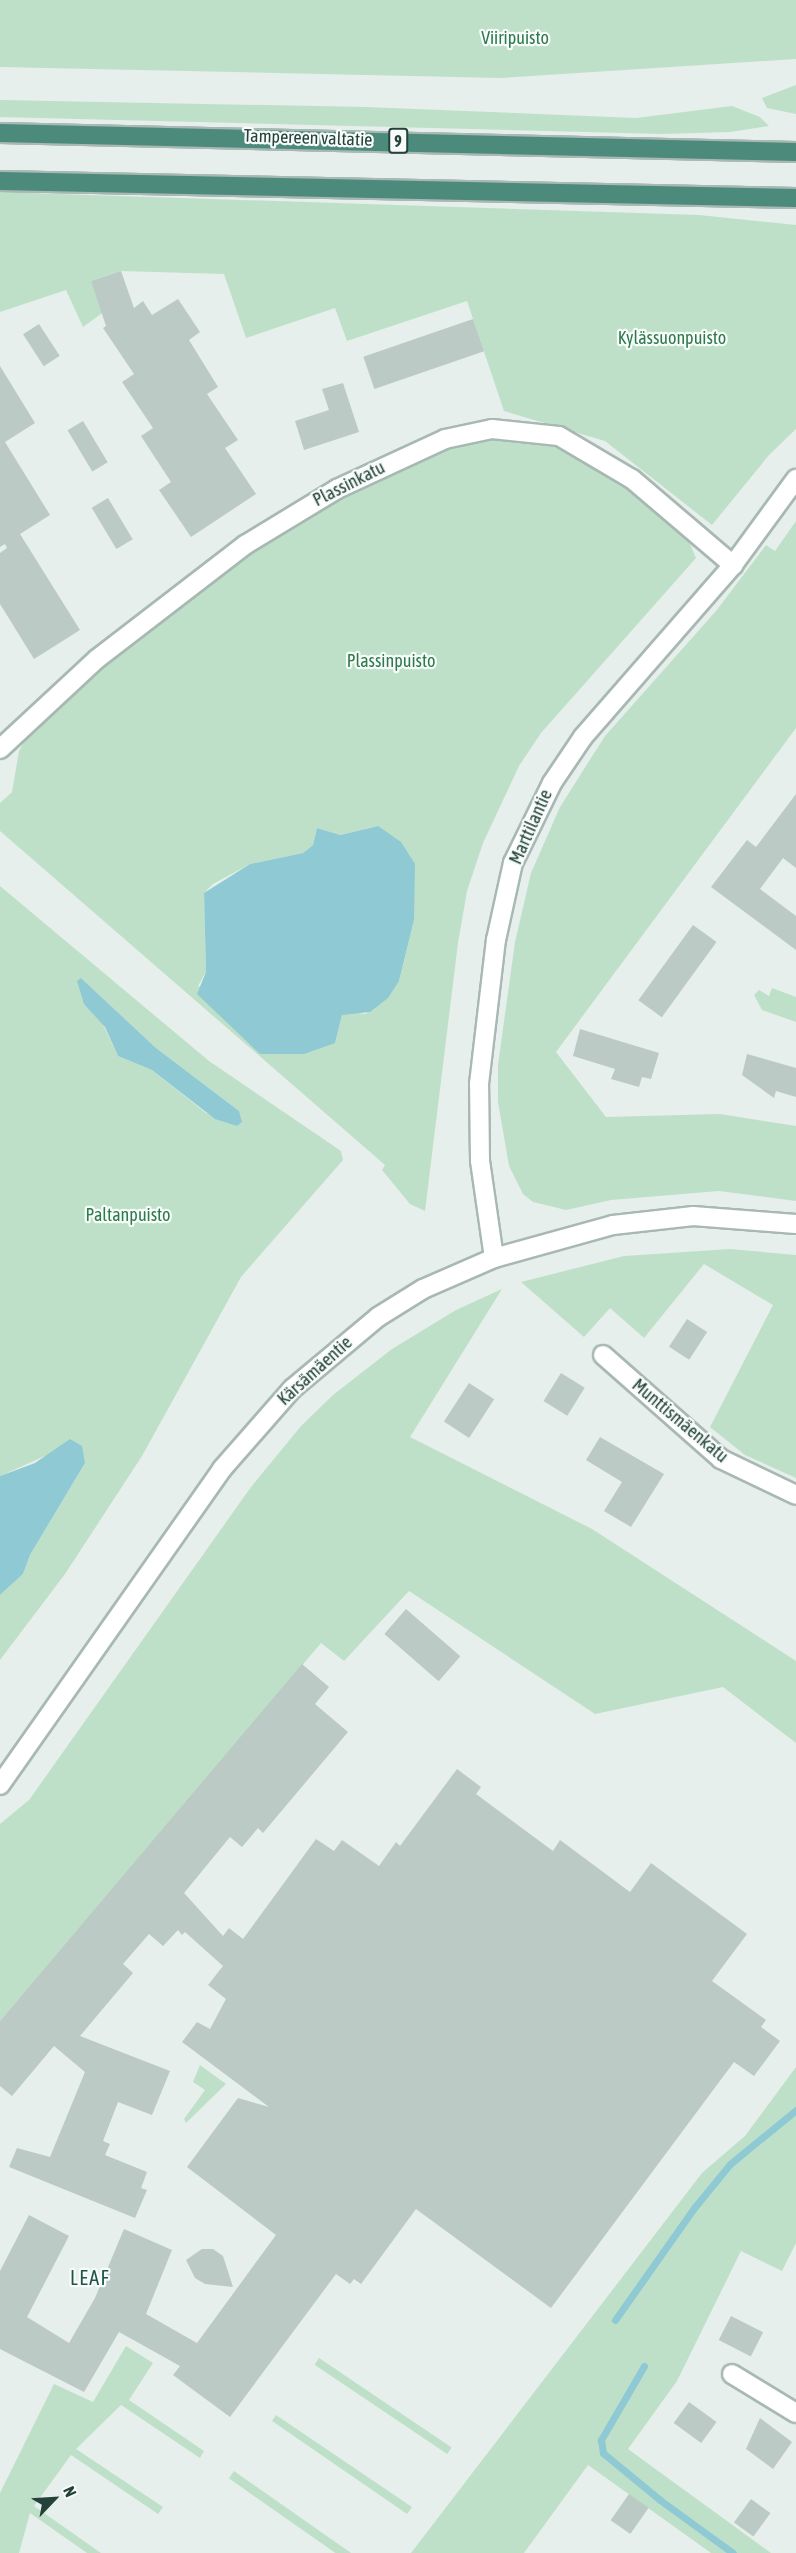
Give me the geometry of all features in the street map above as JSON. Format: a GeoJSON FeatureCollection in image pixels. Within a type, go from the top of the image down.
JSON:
{"type":"FeatureCollection","features":[{"type":"Feature","properties":{"kind":"highway","name":"Tampereen valtatie"},"geometry":{"type":"LineString","coordinates":[[0,133],[796,152]]}},
{"type":"Feature","properties":{"kind":"highway"},"geometry":{"type":"LineString","coordinates":[[0,182],[796,198]]}},
{"type":"Feature","properties":{"kind":"street","name":"Plassinkatu"},"geometry":{"type":"LineString","coordinates":[[0,749],[97,659],[245,545],[337,489],[445,439],[492,429],[559,436],[633,479],[733,565]]}},
{"type":"Feature","properties":{"kind":"street","name":"Marttilantie"},"geometry":{"type":"LineString","coordinates":[[494,1258],[480,1161],[479,1084],[496,940],[513,863],[552,783],[583,737],[733,565],[796,479]]}},
{"type":"Feature","properties":{"kind":"street","name":"Kärsämäentie"},"geometry":{"type":"LineString","coordinates":[[0,1785],[222,1469],[268,1415],[301,1381],[378,1317],[423,1289],[494,1258],[547,1240],[646,1219],[693,1216],[796,1224]]}},
{"type":"Feature","properties":{"kind":"street","name":"Munttismäenkatu"},"geometry":{"type":"LineString","coordinates":[[603,1355],[721,1459],[796,1495]]}},
{"type":"Feature","properties":{"kind":"street"},"geometry":{"type":"LineString","coordinates":[[732,2374],[796,2413]]}},
{"type":"Feature","properties":{"kind":"green space","name":"Viiripuisto"},"geometry":{"type":"Polygon","coordinates":[[[0,0],[796,0],[796,59],[501,78],[0,67],[0,0]]]}},
{"type":"Feature","properties":{"kind":"green space"},"geometry":{"type":"Polygon","coordinates":[[[796,85],[796,114],[767,108],[762,98],[796,85]]]}},
{"type":"Feature","properties":{"kind":"green space"},"geometry":{"type":"Polygon","coordinates":[[[0,100],[366,107],[636,118],[732,106],[760,117],[769,126],[730,132],[662,134],[0,117],[0,100]]]}},
{"type":"Feature","properties":{"kind":"green space","name":"Kylässuonpuisto"},"geometry":{"type":"Polygon","coordinates":[[[0,192],[699,215],[796,225],[796,429],[769,455],[712,525],[605,441],[504,411],[467,301],[347,341],[335,308],[246,338],[224,274],[121,271],[91,281],[105,311],[83,327],[66,290],[0,312],[0,192]]]}},
{"type":"Feature","properties":{"kind":"green space","name":"Plassinpuisto"},"geometry":{"type":"Polygon","coordinates":[[[513,438],[562,446],[618,478],[688,539],[696,558],[541,733],[519,766],[483,843],[467,891],[458,943],[425,1211],[410,1204],[382,1170],[385,1165],[0,831],[0,803],[12,792],[19,751],[29,733],[133,643],[255,551],[334,503],[439,451],[474,441],[513,438]],[[378,826],[339,835],[317,828],[313,845],[303,853],[250,864],[213,884],[204,893],[206,972],[198,986],[335,1043],[342,1015],[346,1012],[366,1014],[399,981],[414,920],[378,826]]]}},
{"type":"Feature","properties":{"kind":"green space"},"geometry":{"type":"Polygon","coordinates":[[[796,521],[796,728],[556,1052],[606,1117],[720,1114],[796,1126],[796,1201],[719,1191],[611,1200],[566,1210],[533,1202],[523,1194],[509,1166],[498,1102],[498,1065],[515,942],[531,873],[560,807],[605,736],[716,611],[766,545],[775,551],[796,521]]]}},
{"type":"Feature","properties":{"kind":"green space","name":"Paltanpuisto"},"geometry":{"type":"Polygon","coordinates":[[[0,886],[209,1061],[341,1151],[343,1160],[241,1277],[142,1456],[65,1574],[0,1660],[0,1595],[23,1574],[30,1555],[85,1463],[45,1456],[0,1476],[0,886]],[[81,978],[118,1056],[152,1070],[206,1113],[237,1126],[239,1111],[156,1048],[81,978]]]}},
{"type":"Feature","properties":{"kind":"green space"},"geometry":{"type":"Polygon","coordinates":[[[772,988],[796,997],[796,1022],[762,1010],[754,995],[759,990],[769,996],[772,988]]]}},
{"type":"Feature","properties":{"kind":"green space"},"geometry":{"type":"Polygon","coordinates":[[[730,1249],[796,1255],[796,1478],[745,1455],[710,1427],[773,1305],[704,1264],[644,1338],[610,1308],[584,1337],[521,1282],[624,1256],[730,1249]]]}},
{"type":"Feature","properties":{"kind":"green space"},"geometry":{"type":"Polygon","coordinates":[[[502,1289],[410,1437],[592,1529],[796,1661],[796,1743],[723,1687],[595,1714],[409,1591],[344,1661],[321,1643],[0,2021],[0,1824],[29,1800],[251,1487],[301,1426],[333,1395],[392,1349],[456,1310],[502,1289]]]}},
{"type":"Feature","properties":{"kind":"green space"},"geometry":{"type":"Polygon","coordinates":[[[200,2065],[226,2084],[186,2123],[184,2119],[205,2090],[193,2082],[200,2065]]]}},
{"type":"Feature","properties":{"kind":"green space"},"geometry":{"type":"Polygon","coordinates":[[[796,2067],[796,2243],[782,2271],[741,2251],[677,2381],[628,2449],[771,2553],[711,2553],[588,2465],[524,2553],[411,2553],[702,2173],[745,2136],[796,2067]]]}},
{"type":"Feature","properties":{"kind":"green space"},"geometry":{"type":"Polygon","coordinates":[[[126,2346],[153,2363],[129,2400],[204,2451],[200,2458],[121,2405],[76,2449],[163,2507],[158,2514],[71,2455],[34,2506],[101,2553],[87,2553],[30,2513],[19,2553],[0,2553],[0,2493],[54,2384],[93,2402],[126,2346]]]}},
{"type":"Feature","properties":{"kind":"green space"},"geometry":{"type":"Polygon","coordinates":[[[319,2358],[452,2447],[447,2454],[315,2365],[319,2358]]]}},
{"type":"Feature","properties":{"kind":"green space"},"geometry":{"type":"Polygon","coordinates":[[[276,2415],[412,2507],[407,2514],[272,2421],[276,2415]]]}},
{"type":"Feature","properties":{"kind":"green space"},"geometry":{"type":"Polygon","coordinates":[[[234,2471],[351,2553],[335,2553],[229,2478],[234,2471]]]}},
{"type":"Feature","properties":{"kind":"water"},"geometry":{"type":"Polygon","coordinates":[[[378,826],[401,842],[415,864],[414,920],[399,981],[388,998],[370,1012],[342,1015],[335,1043],[304,1054],[260,1054],[197,994],[206,972],[204,893],[250,864],[303,853],[313,845],[317,828],[340,835],[378,826]]]}},
{"type":"Feature","properties":{"kind":"water"},"geometry":{"type":"Polygon","coordinates":[[[81,978],[156,1048],[239,1111],[242,1122],[237,1126],[215,1119],[152,1070],[118,1056],[105,1027],[84,1004],[77,981],[81,978]]]}},
{"type":"Feature","properties":{"kind":"water"},"geometry":{"type":"Polygon","coordinates":[[[70,1439],[82,1446],[85,1463],[30,1555],[23,1574],[0,1595],[0,1476],[35,1463],[70,1439]]]}},
{"type":"Feature","properties":{"kind":"building"},"geometry":{"type":"Polygon","coordinates":[[[121,271],[134,308],[143,301],[152,315],[178,299],[200,332],[189,340],[218,387],[207,394],[238,440],[225,448],[256,494],[191,537],[159,490],[171,482],[141,436],[153,428],[122,382],[134,374],[103,328],[106,326],[91,281],[121,271]]]}},
{"type":"Feature","properties":{"kind":"building"},"geometry":{"type":"Polygon","coordinates":[[[473,319],[484,351],[374,389],[363,357],[473,319]]]}},
{"type":"Feature","properties":{"kind":"building"},"geometry":{"type":"Polygon","coordinates":[[[39,324],[60,356],[44,366],[23,334],[39,324]]]}},
{"type":"Feature","properties":{"kind":"building"},"geometry":{"type":"Polygon","coordinates":[[[0,366],[35,423],[5,442],[50,515],[20,534],[80,630],[34,659],[0,604],[0,553],[7,548],[5,544],[0,547],[0,366]]]}},
{"type":"Feature","properties":{"kind":"building"},"geometry":{"type":"Polygon","coordinates":[[[343,383],[359,432],[304,450],[295,421],[329,410],[322,389],[343,383]]]}},
{"type":"Feature","properties":{"kind":"building"},"geometry":{"type":"Polygon","coordinates":[[[83,421],[108,462],[92,471],[68,430],[83,421]]]}},
{"type":"Feature","properties":{"kind":"building"},"geometry":{"type":"Polygon","coordinates":[[[108,498],[133,539],[116,549],[92,508],[108,498]]]}},
{"type":"Feature","properties":{"kind":"building"},"geometry":{"type":"Polygon","coordinates":[[[796,794],[796,868],[783,858],[760,889],[796,916],[796,950],[711,887],[747,840],[756,847],[796,794]]]}},
{"type":"Feature","properties":{"kind":"building"},"geometry":{"type":"Polygon","coordinates":[[[693,925],[716,942],[662,1017],[638,1000],[693,925]]]}},
{"type":"Feature","properties":{"kind":"building"},"geometry":{"type":"Polygon","coordinates":[[[580,1029],[659,1053],[651,1079],[642,1077],[639,1087],[611,1079],[615,1069],[573,1056],[580,1029]]]}},
{"type":"Feature","properties":{"kind":"building"},"geometry":{"type":"Polygon","coordinates":[[[747,1054],[796,1068],[796,1097],[776,1091],[774,1098],[742,1075],[747,1054]]]}},
{"type":"Feature","properties":{"kind":"building"},"geometry":{"type":"Polygon","coordinates":[[[687,1319],[707,1332],[689,1360],[669,1347],[687,1319]]]}},
{"type":"Feature","properties":{"kind":"building"},"geometry":{"type":"Polygon","coordinates":[[[561,1373],[585,1388],[567,1416],[544,1401],[561,1373]]]}},
{"type":"Feature","properties":{"kind":"building"},"geometry":{"type":"Polygon","coordinates":[[[469,1383],[494,1399],[469,1438],[444,1422],[469,1383]]]}},
{"type":"Feature","properties":{"kind":"building"},"geometry":{"type":"Polygon","coordinates":[[[600,1437],[664,1474],[631,1527],[604,1511],[622,1482],[586,1460],[600,1437]]]}},
{"type":"Feature","properties":{"kind":"building"},"geometry":{"type":"Polygon","coordinates":[[[406,1609],[460,1656],[439,1681],[384,1634],[406,1609]]]}},
{"type":"Feature","properties":{"kind":"building"},"geometry":{"type":"Polygon","coordinates":[[[302,1664],[329,1687],[315,1704],[348,1732],[263,1833],[258,1828],[242,1847],[230,1837],[184,1893],[223,1936],[229,1928],[243,1939],[316,1839],[334,1851],[342,1840],[379,1866],[396,1842],[400,1846],[457,1769],[481,1787],[476,1794],[553,1851],[560,1840],[630,1892],[651,1863],[747,1934],[712,1981],[766,2020],[761,2027],[780,2041],[754,2076],[734,2062],[551,2308],[416,2209],[361,2284],[354,2279],[350,2284],[336,2274],[230,2417],[173,2375],[180,2366],[119,2332],[84,2392],[0,2349],[0,2271],[29,2215],[69,2236],[27,2317],[69,2343],[95,2298],[124,2229],[172,2250],[146,2314],[197,2343],[276,2235],[187,2167],[238,2098],[269,2107],[182,2042],[197,2022],[210,2029],[226,1999],[208,1985],[223,1966],[185,1932],[182,1935],[178,1930],[163,1946],[149,1934],[123,1964],[133,1973],[80,2036],[170,2071],[152,2115],[118,2102],[103,2141],[110,2144],[105,2155],[147,2172],[141,2188],[147,2190],[135,2218],[9,2167],[17,2148],[50,2157],[85,2072],[54,2046],[12,2096],[0,2086],[0,2021],[302,1664]]]}},
{"type":"Feature","properties":{"kind":"building"},"geometry":{"type":"Polygon","coordinates":[[[202,2249],[213,2249],[223,2256],[233,2287],[205,2284],[195,2278],[186,2260],[202,2249]]]}},
{"type":"Feature","properties":{"kind":"building"},"geometry":{"type":"Polygon","coordinates":[[[731,2316],[763,2332],[751,2356],[719,2340],[731,2316]]]}},
{"type":"Feature","properties":{"kind":"building"},"geometry":{"type":"Polygon","coordinates":[[[689,2402],[717,2422],[701,2443],[674,2423],[689,2402]]]}},
{"type":"Feature","properties":{"kind":"building"},"geometry":{"type":"Polygon","coordinates":[[[760,2418],[792,2442],[773,2469],[746,2449],[760,2418]]]}},
{"type":"Feature","properties":{"kind":"building"},"geometry":{"type":"Polygon","coordinates":[[[629,2494],[649,2508],[630,2534],[611,2520],[629,2494]]]}},
{"type":"Feature","properties":{"kind":"building"},"geometry":{"type":"Polygon","coordinates":[[[751,2499],[770,2513],[753,2537],[734,2522],[751,2499]]]}},
{"type":"Feature","properties":{"kind":"waterway"},"geometry":{"type":"LineString","coordinates":[[615,2320],[694,2208],[730,2164],[796,2110]]}},
{"type":"Feature","properties":{"kind":"waterway"},"geometry":{"type":"LineString","coordinates":[[644,2366],[601,2440],[603,2453],[660,2500],[733,2553]]}},
{"type":"Feature","properties":{"kind":"district","name":"LEAF"},"geometry":{"type":"Point","coordinates":[90,2277]}}]}
